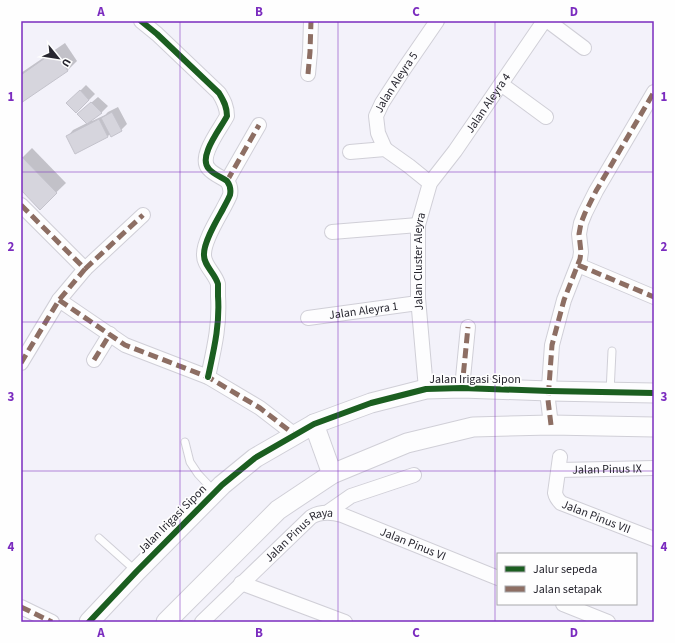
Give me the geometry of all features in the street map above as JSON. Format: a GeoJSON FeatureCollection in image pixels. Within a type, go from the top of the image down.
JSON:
{"type":"FeatureCollection","features":[{"type":"Feature","properties":{"kind":"street"},"geometry":{"type":"LineString","coordinates":[[141,21],[157,34],[219,93],[227,110],[227,116],[207,150],[205,160],[208,169],[227,181],[230,190],[230,196],[212,229],[203,255],[204,260],[214,274],[218,283],[219,312],[216,341],[208,377]]}},
{"type":"Feature","properties":{"kind":"street"},"geometry":{"type":"LineString","coordinates":[[308,74],[311,21]]}},
{"type":"Feature","properties":{"kind":"street","name":"Jalan Aleyra 5"},"geometry":{"type":"LineString","coordinates":[[385,148],[378,133],[376,116],[382,103],[437,21]]}},
{"type":"Feature","properties":{"kind":"street","name":"Jalan Aleyra 4"},"geometry":{"type":"LineString","coordinates":[[430,183],[455,151],[544,21]]}},
{"type":"Feature","properties":{"kind":"street"},"geometry":{"type":"LineString","coordinates":[[548,21],[584,48]]}},
{"type":"Feature","properties":{"kind":"street"},"geometry":{"type":"LineString","coordinates":[[501,84],[546,117]]}},
{"type":"Feature","properties":{"kind":"street"},"geometry":{"type":"LineString","coordinates":[[549,407],[552,345],[564,300],[578,265],[581,252],[579,234],[581,223],[596,191],[654,92]]}},
{"type":"Feature","properties":{"kind":"street"},"geometry":{"type":"LineString","coordinates":[[227,181],[259,125]]}},
{"type":"Feature","properties":{"kind":"street"},"geometry":{"type":"LineString","coordinates":[[350,152],[385,148],[430,183]]}},
{"type":"Feature","properties":{"kind":"street","name":"Jalan Cluster Aleyra"},"geometry":{"type":"LineString","coordinates":[[426,389],[418,303],[418,225],[430,183]]}},
{"type":"Feature","properties":{"kind":"street"},"geometry":{"type":"LineString","coordinates":[[21,205],[85,268]]}},
{"type":"Feature","properties":{"kind":"street"},"geometry":{"type":"LineString","coordinates":[[21,363],[59,300],[85,268],[143,215]]}},
{"type":"Feature","properties":{"kind":"street"},"geometry":{"type":"LineString","coordinates":[[332,232],[418,225]]}},
{"type":"Feature","properties":{"kind":"street"},"geometry":{"type":"LineString","coordinates":[[578,265],[654,297]]}},
{"type":"Feature","properties":{"kind":"street"},"geometry":{"type":"LineString","coordinates":[[59,300],[125,344],[208,377],[260,408],[295,435]]}},
{"type":"Feature","properties":{"kind":"street","name":"Jalan Aleyra 1"},"geometry":{"type":"LineString","coordinates":[[308,318],[418,303]]}},
{"type":"Feature","properties":{"kind":"street"},"geometry":{"type":"LineString","coordinates":[[462,388],[468,327]]}},
{"type":"Feature","properties":{"kind":"street"},"geometry":{"type":"LineString","coordinates":[[94,360],[110,334]]}},
{"type":"Feature","properties":{"kind":"street","name":"Jalan Irigasi Sipon"},"geometry":{"type":"LineString","coordinates":[[89,622],[222,485],[255,458],[295,435],[316,429],[370,403],[426,389],[462,388],[549,407],[654,427]]}},
{"type":"Feature","properties":{"kind":"street","name":"Jalan Irigasi Sipon"},"geometry":{"type":"LineString","coordinates":[[166,622],[278,510],[330,470],[407,443],[473,428],[610,392],[654,393]]}},
{"type":"Feature","properties":{"kind":"street"},"geometry":{"type":"LineString","coordinates":[[316,429],[330,470]]}},
{"type":"Feature","properties":{"kind":"street","name":"Jalan Pinus IX"},"geometry":{"type":"LineString","coordinates":[[560,464],[654,468]]}},
{"type":"Feature","properties":{"kind":"street","name":"Jalan Pinus VII"},"geometry":{"type":"LineString","coordinates":[[560,464],[555,493],[556,497],[561,502],[654,539]]}},
{"type":"Feature","properties":{"kind":"street","name":"Jalan Pinus Raya"},"geometry":{"type":"LineString","coordinates":[[202,622],[241,583],[315,514],[328,512],[351,496],[414,475]]}},
{"type":"Feature","properties":{"kind":"street","name":"Jalan Pinus VI"},"geometry":{"type":"LineString","coordinates":[[328,512],[342,515],[497,578]]}},
{"type":"Feature","properties":{"kind":"street"},"geometry":{"type":"LineString","coordinates":[[241,583],[346,622]]}},
{"type":"Feature","properties":{"kind":"street"},"geometry":{"type":"LineString","coordinates":[[566,605],[608,622]]}},
{"type":"Feature","properties":{"kind":"street"},"geometry":{"type":"LineString","coordinates":[[21,607],[52,622]]}},
{"type":"Feature","properties":{"kind":"lane"},"geometry":{"type":"LineString","coordinates":[[610,392],[612,351]]}},
{"type":"Feature","properties":{"kind":"lane"},"geometry":{"type":"LineString","coordinates":[[185,442],[190,462],[198,474],[215,492]]}},
{"type":"Feature","properties":{"kind":"lane"},"geometry":{"type":"LineString","coordinates":[[99,538],[137,571]]}},
{"type":"Feature","properties":{"kind":"building"},"geometry":{"type":"Polygon","coordinates":[[[55,51],[68,71],[21,103],[21,75],[55,51]]]}},
{"type":"Feature","properties":{"kind":"building"},"geometry":{"type":"Polygon","coordinates":[[[80,90],[89,100],[76,113],[66,103],[80,90]]]}},
{"type":"Feature","properties":{"kind":"building"},"geometry":{"type":"Polygon","coordinates":[[[91,102],[102,113],[87,124],[77,114],[91,102]]]}},
{"type":"Feature","properties":{"kind":"building"},"geometry":{"type":"Polygon","coordinates":[[[112,112],[122,131],[111,137],[101,118],[112,112]]]}},
{"type":"Feature","properties":{"kind":"building"},"geometry":{"type":"Polygon","coordinates":[[[99,119],[108,137],[75,154],[66,136],[99,119]]]}},
{"type":"Feature","properties":{"kind":"building"},"geometry":{"type":"Polygon","coordinates":[[[22,157],[57,193],[40,210],[21,190],[22,157]]]}},
{"type":"Feature","properties":{"kind":"marked path"},"geometry":{"type":"LineString","coordinates":[[308,74],[311,21]]}},
{"type":"Feature","properties":{"kind":"marked path"},"geometry":{"type":"LineString","coordinates":[[551,425],[548,400],[552,345],[564,300],[580,259],[581,252],[579,234],[581,223],[596,191],[654,92]]}},
{"type":"Feature","properties":{"kind":"marked path"},"geometry":{"type":"LineString","coordinates":[[227,181],[259,125]]}},
{"type":"Feature","properties":{"kind":"marked path"},"geometry":{"type":"LineString","coordinates":[[21,205],[85,269],[59,300],[21,363]]}},
{"type":"Feature","properties":{"kind":"marked path"},"geometry":{"type":"LineString","coordinates":[[85,269],[143,215]]}},
{"type":"Feature","properties":{"kind":"marked path"},"geometry":{"type":"LineString","coordinates":[[578,265],[654,297]]}},
{"type":"Feature","properties":{"kind":"marked path"},"geometry":{"type":"LineString","coordinates":[[59,300],[125,345],[208,377],[260,408],[295,435]]}},
{"type":"Feature","properties":{"kind":"marked path"},"geometry":{"type":"LineString","coordinates":[[462,388],[468,327]]}},
{"type":"Feature","properties":{"kind":"marked path"},"geometry":{"type":"LineString","coordinates":[[94,360],[110,334]]}},
{"type":"Feature","properties":{"kind":"marked path"},"geometry":{"type":"LineString","coordinates":[[21,607],[52,622]]}},
{"type":"Feature","properties":{"kind":"cycle path"},"geometry":{"type":"LineString","coordinates":[[141,21],[157,34],[219,93],[224,101],[226,110],[227,116],[211,142],[206,157],[206,164],[209,169],[227,181],[230,186],[230,195],[208,237],[204,254],[205,262],[218,284],[217,327],[208,377]]}},
{"type":"Feature","properties":{"kind":"cycle path"},"geometry":{"type":"LineString","coordinates":[[89,622],[222,485],[255,458],[314,424],[371,403],[426,389],[462,388],[654,393]]}}]}
